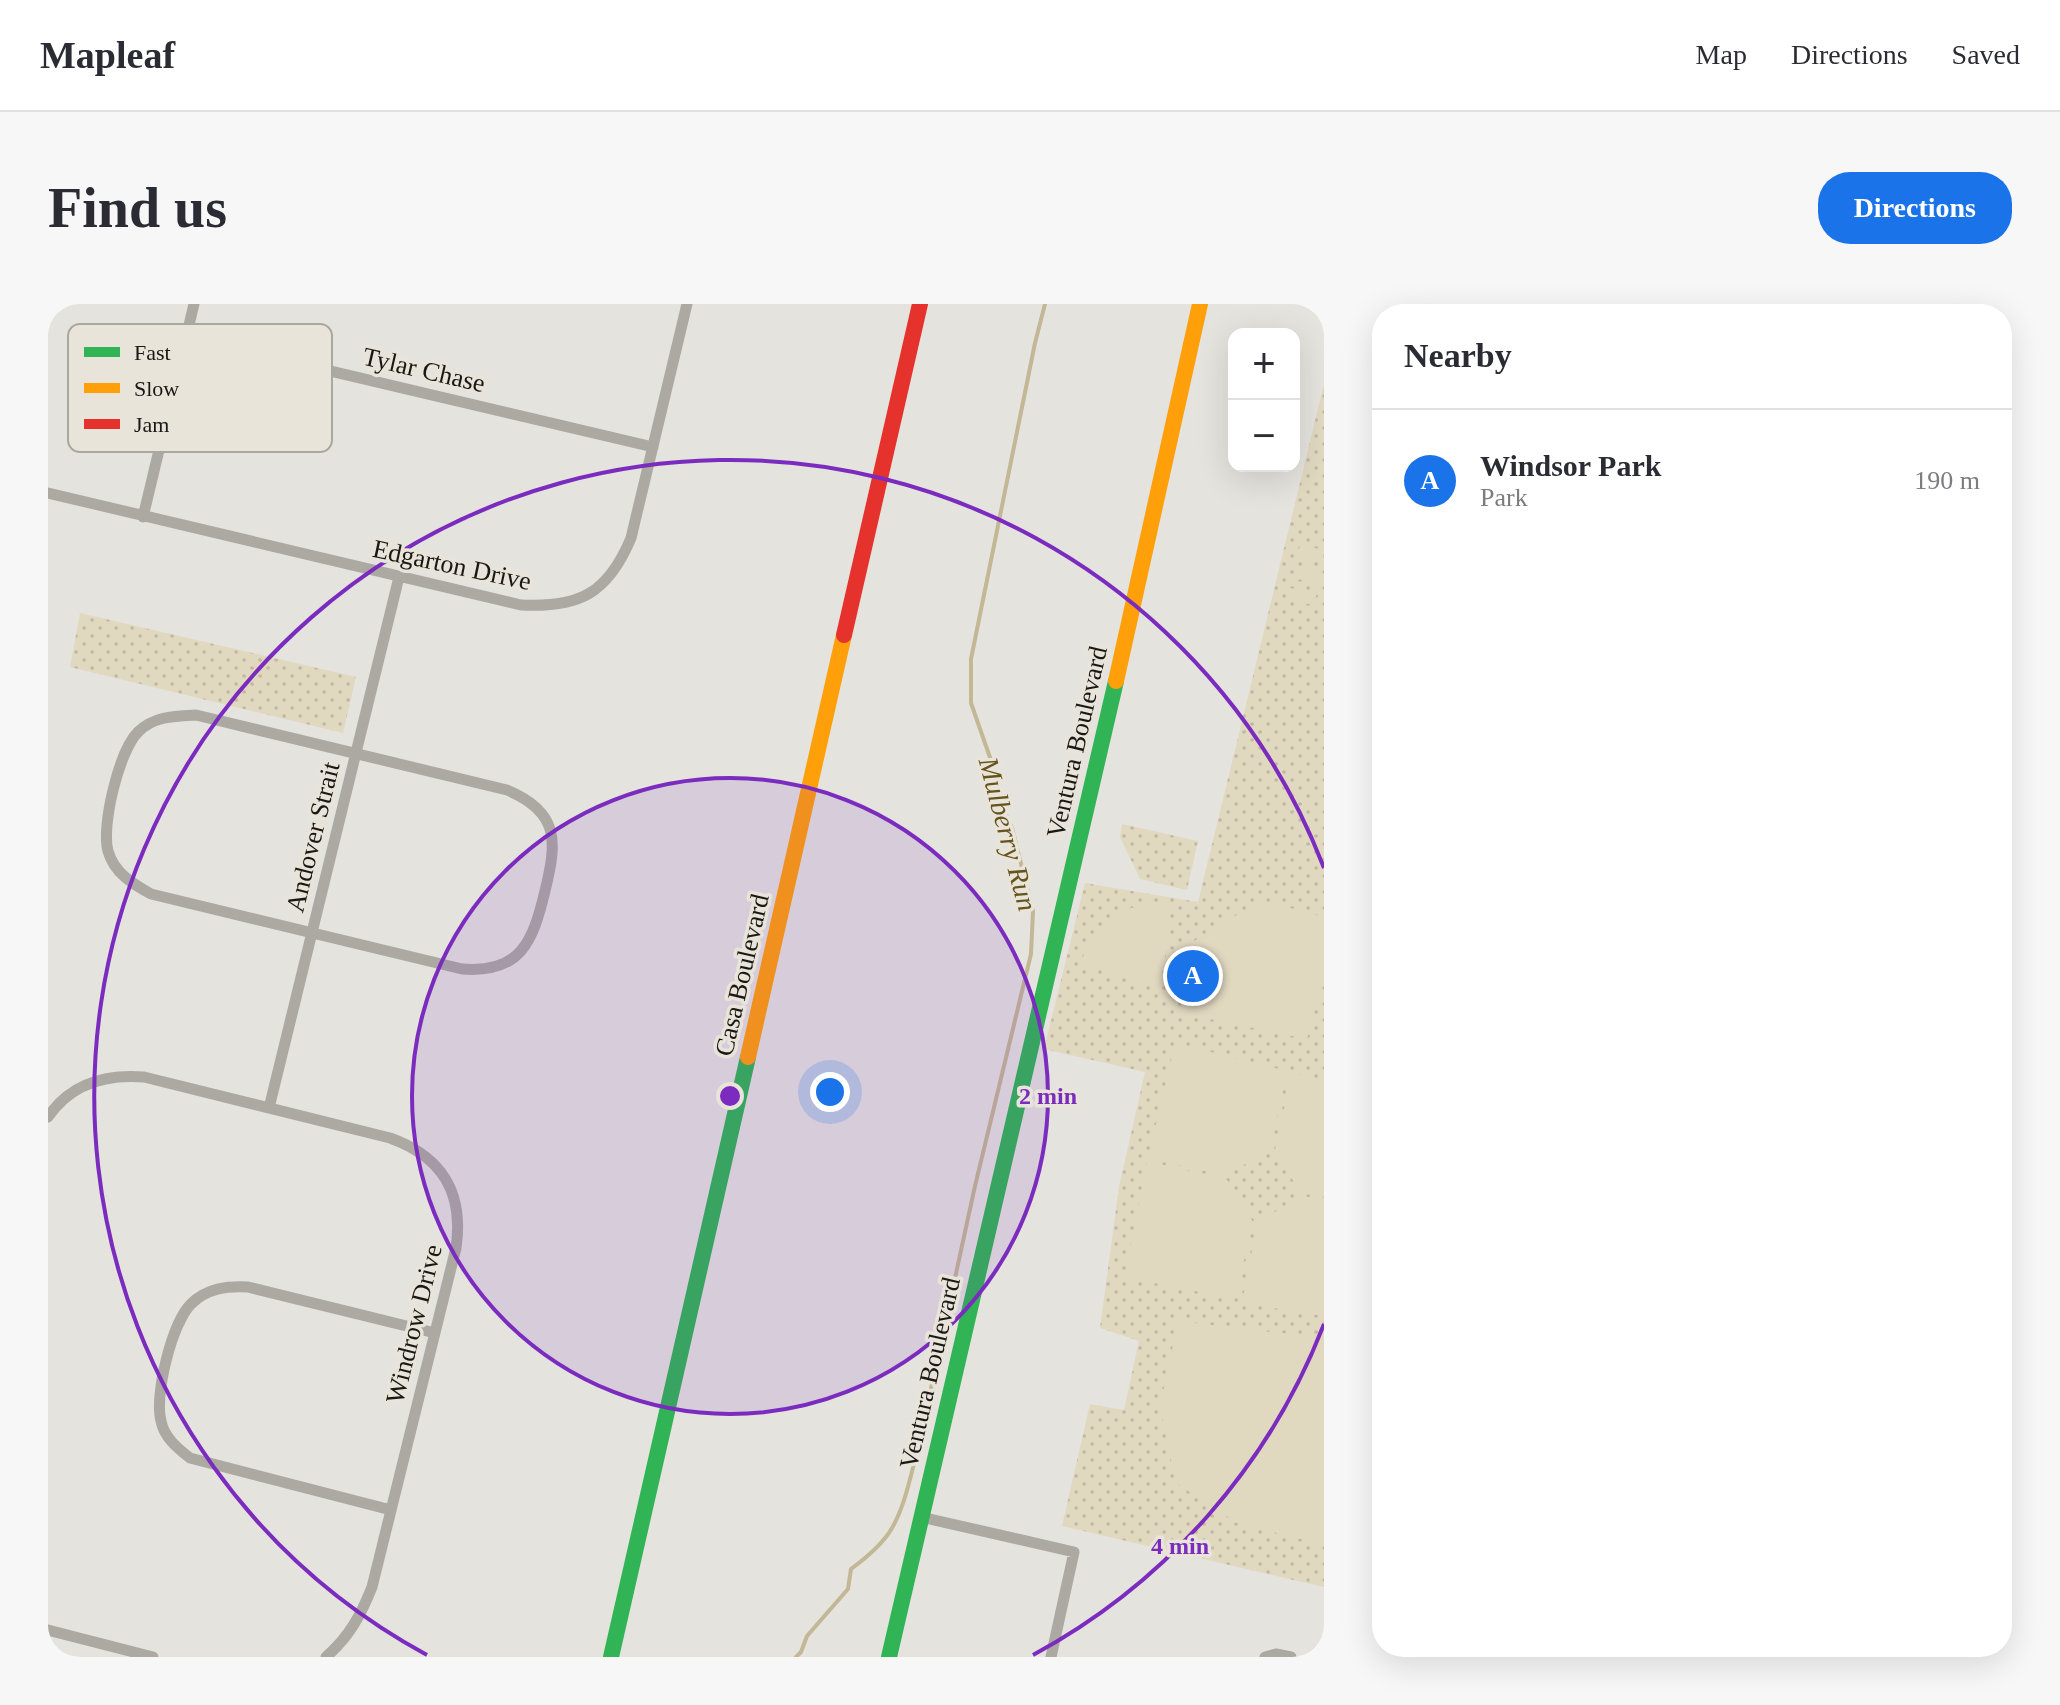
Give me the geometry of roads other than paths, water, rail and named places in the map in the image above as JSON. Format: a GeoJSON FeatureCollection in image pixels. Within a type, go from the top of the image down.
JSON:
{"type":"FeatureCollection","features":[{"type":"Feature","properties":{"kind":"street"},"geometry":{"type":"LineString","coordinates":[[189,324],[194,304]]}},
{"type":"Feature","properties":{"kind":"street","name":"Edgarton Drive"},"geometry":{"type":"LineString","coordinates":[[48,493],[521,605],[545,607],[568,604],[590,594],[608,579],[621,561],[631,538],[687,304]]}},
{"type":"Feature","properties":{"kind":"street","name":"Casa Boulevard"},"geometry":{"type":"LineString","coordinates":[[611,1657],[920,304]]}},
{"type":"Feature","properties":{"kind":"street","name":"Ventura Boulevard"},"geometry":{"type":"LineString","coordinates":[[889,1657],[1076,857],[1200,304]]}},
{"type":"Feature","properties":{"kind":"street","name":"Tylar Chase"},"geometry":{"type":"LineString","coordinates":[[332,371],[653,447]]}},
{"type":"Feature","properties":{"kind":"street"},"geometry":{"type":"LineString","coordinates":[[143,517],[159,452]]}},
{"type":"Feature","properties":{"kind":"street","name":"Andover Strait"},"geometry":{"type":"LineString","coordinates":[[269,1108],[399,577]]}},
{"type":"Feature","properties":{"kind":"street"},"geometry":{"type":"LineString","coordinates":[[196,715],[507,790],[523,796],[545,816],[552,830],[553,860],[536,928],[530,941],[508,963],[493,969],[462,969],[312,933],[151,894],[124,879],[108,852],[107,821],[122,760],[137,732],[164,716],[196,715]]}},
{"type":"Feature","properties":{"kind":"street","name":"Windrow Drive"},"geometry":{"type":"LineString","coordinates":[[48,1117],[57,1103],[97,1078],[121,1075],[144,1077],[412,1146],[447,1178],[459,1225],[456,1248],[372,1587],[362,1613],[349,1634],[326,1657]]}},
{"type":"Feature","properties":{"kind":"street"},"geometry":{"type":"LineString","coordinates":[[391,1510],[190,1458],[166,1434],[161,1421],[160,1390],[175,1331],[190,1304],[217,1288],[248,1287],[435,1333]]}},
{"type":"Feature","properties":{"kind":"street"},"geometry":{"type":"LineString","coordinates":[[921,1517],[1074,1552],[1051,1657]]}},
{"type":"Feature","properties":{"kind":"street"},"geometry":{"type":"LineString","coordinates":[[48,1630],[153,1657]]}},
{"type":"Feature","properties":{"kind":"street"},"geometry":{"type":"LineString","coordinates":[[1265,1657],[1276,1654],[1291,1657]]}},
{"type":"Feature","properties":{"kind":"waterway","name":"Mulberry Run"},"geometry":{"type":"LineString","coordinates":[[796,1657],[807,1636],[848,1589],[851,1569],[888,1534],[904,1501],[1031,954],[1033,911],[1012,828],[989,777],[994,769],[971,703],[971,659],[1045,304]]}},
{"type":"Feature","properties":{"kind":"place","name":"Windsor Park"},"geometry":{"type":"Point","coordinates":[1193,976]}}]}
